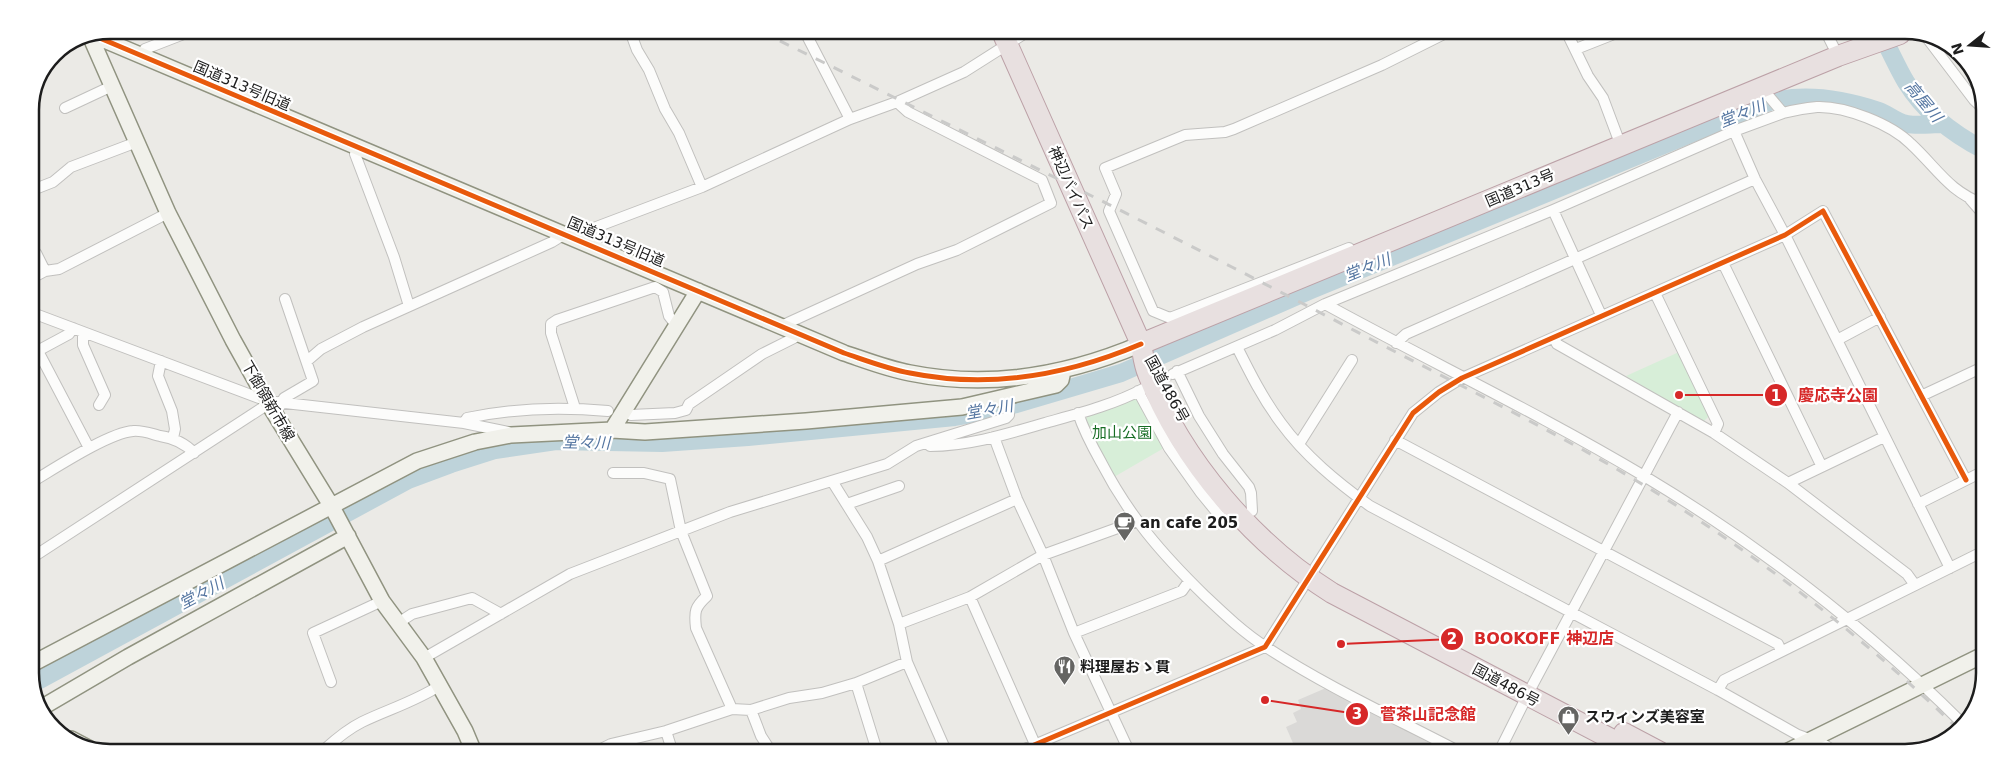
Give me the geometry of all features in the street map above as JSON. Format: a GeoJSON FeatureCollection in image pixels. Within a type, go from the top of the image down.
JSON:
{"type":"FeatureCollection","features":[{"type":"Feature","properties":{"kind":"highway","name":"神辺バイパス"},"geometry":{"type":"LineString","coordinates":[[1004,39],[1156,362]]}},
{"type":"Feature","properties":{"kind":"highway","name":"国道313号"},"geometry":{"type":"LineString","coordinates":[[1156,362],[1416,232],[1621,146],[1765,92],[1842,55],[1886,39]]}},
{"type":"Feature","properties":{"kind":"highway","name":"国道486号"},"geometry":{"type":"LineString","coordinates":[[1156,362],[1168,417],[1202,469],[1246,514],[1285,559],[1311,573],[1332,593],[1530,691],[1643,744]]}},
{"type":"Feature","properties":{"kind":"highway","name":"国道486号"},"geometry":{"type":"LineString","coordinates":[[1530,691],[1622,744]]}},
{"type":"Feature","properties":{"kind":"street","name":"国道313号旧道"},"geometry":{"type":"LineString","coordinates":[[104,39],[844,353],[909,373],[948,379],[983,380],[1034,376],[1063,371],[1117,355],[1156,362]]}},
{"type":"Feature","properties":{"kind":"street"},"geometry":{"type":"LineString","coordinates":[[140,56],[145,49],[171,39]]}},
{"type":"Feature","properties":{"kind":"street"},"geometry":{"type":"LineString","coordinates":[[637,39],[665,109],[679,133],[702,187]]}},
{"type":"Feature","properties":{"kind":"street"},"geometry":{"type":"LineString","coordinates":[[809,39],[850,119]]}},
{"type":"Feature","properties":{"kind":"street"},"geometry":{"type":"LineString","coordinates":[[307,361],[330,344],[409,306],[552,242],[571,237],[702,187],[850,119],[897,102],[964,72],[1003,39]]}},
{"type":"Feature","properties":{"kind":"street"},"geometry":{"type":"LineString","coordinates":[[1416,232],[1388,233],[1170,318],[1153,311],[1109,211],[1116,194],[1105,168],[1185,135],[1225,132],[1234,129],[1382,65],[1434,39]]}},
{"type":"Feature","properties":{"kind":"street"},"geometry":{"type":"LineString","coordinates":[[1570,39],[1588,76],[1603,98],[1621,146]]}},
{"type":"Feature","properties":{"kind":"street"},"geometry":{"type":"LineString","coordinates":[[1576,49],[1601,39]]}},
{"type":"Feature","properties":{"kind":"street"},"geometry":{"type":"LineString","coordinates":[[1831,39],[1842,55]]}},
{"type":"Feature","properties":{"kind":"street","name":"下御領新市線"},"geometry":{"type":"LineString","coordinates":[[92,41],[168,213],[233,340],[275,406],[382,601],[424,658],[470,744]]}},
{"type":"Feature","properties":{"kind":"street"},"geometry":{"type":"LineString","coordinates":[[1931,43],[1976,101]]}},
{"type":"Feature","properties":{"kind":"street"},"geometry":{"type":"LineString","coordinates":[[65,108],[112,86]]}},
{"type":"Feature","properties":{"kind":"street"},"geometry":{"type":"LineString","coordinates":[[1765,92],[1780,110]]}},
{"type":"Feature","properties":{"kind":"street"},"geometry":{"type":"LineString","coordinates":[[781,326],[917,264],[956,250],[1051,203],[1042,180],[908,112],[897,102]]}},
{"type":"Feature","properties":{"kind":"street"},"geometry":{"type":"LineString","coordinates":[[916,446],[954,446],[994,437],[1078,414],[1140,390],[1169,448],[1219,515],[1226,518],[1246,514],[1252,493],[1249,487],[1222,454],[1204,424],[1156,362],[1237,347],[1325,304],[1553,210],[1780,110],[1827,108],[1852,112],[1880,124],[1895,131],[1910,143],[1954,190],[1976,201]]}},
{"type":"Feature","properties":{"kind":"street"},"geometry":{"type":"LineString","coordinates":[[1734,131],[1755,179],[1785,235],[1950,568]]}},
{"type":"Feature","properties":{"kind":"street"},"geometry":{"type":"LineString","coordinates":[[39,187],[53,182],[71,167],[137,142]]}},
{"type":"Feature","properties":{"kind":"street"},"geometry":{"type":"LineString","coordinates":[[357,148],[355,154],[394,257],[409,306]]}},
{"type":"Feature","properties":{"kind":"street"},"geometry":{"type":"LineString","coordinates":[[1396,343],[1406,334],[1755,179]]}},
{"type":"Feature","properties":{"kind":"street"},"geometry":{"type":"LineString","coordinates":[[1970,199],[1976,206]]}},
{"type":"Feature","properties":{"kind":"street"},"geometry":{"type":"LineString","coordinates":[[1553,210],[1601,315]]}},
{"type":"Feature","properties":{"kind":"street"},"geometry":{"type":"LineString","coordinates":[[1045,744],[1112,712],[1265,646],[1413,413],[1439,392],[1462,378],[1785,235],[1823,211],[1966,480]]}},
{"type":"Feature","properties":{"kind":"street"},"geometry":{"type":"LineString","coordinates":[[39,274],[59,268],[168,213]]}},
{"type":"Feature","properties":{"kind":"street"},"geometry":{"type":"LineString","coordinates":[[39,259],[45,271]]}},
{"type":"Feature","properties":{"kind":"street"},"geometry":{"type":"LineString","coordinates":[[1723,263],[1821,465]]}},
{"type":"Feature","properties":{"kind":"street"},"geometry":{"type":"LineString","coordinates":[[575,408],[551,333],[551,324],[557,320],[655,287],[662,292],[669,316],[676,325]]}},
{"type":"Feature","properties":{"kind":"street"},"geometry":{"type":"LineString","coordinates":[[612,430],[698,291]]}},
{"type":"Feature","properties":{"kind":"street"},"geometry":{"type":"LineString","coordinates":[[1655,293],[1718,424],[1714,433]]}},
{"type":"Feature","properties":{"kind":"street"},"geometry":{"type":"LineString","coordinates":[[275,406],[284,398],[313,381],[285,299]]}},
{"type":"Feature","properties":{"kind":"street"},"geometry":{"type":"LineString","coordinates":[[1325,304],[1644,476],[1710,518],[1768,558],[1846,620],[1923,684],[1959,720]]}},
{"type":"Feature","properties":{"kind":"street"},"geometry":{"type":"LineString","coordinates":[[39,315],[275,406]]}},
{"type":"Feature","properties":{"kind":"street"},"geometry":{"type":"LineString","coordinates":[[1837,340],[1880,316]]}},
{"type":"Feature","properties":{"kind":"street"},"geometry":{"type":"LineString","coordinates":[[39,350],[69,334],[73,328]]}},
{"type":"Feature","properties":{"kind":"street"},"geometry":{"type":"LineString","coordinates":[[84,332],[83,344],[105,395],[99,405]]}},
{"type":"Feature","properties":{"kind":"street"},"geometry":{"type":"LineString","coordinates":[[631,414],[675,413],[686,410],[689,404],[762,354],[794,338],[797,332]]}},
{"type":"Feature","properties":{"kind":"street"},"geometry":{"type":"LineString","coordinates":[[1554,338],[1557,344],[1714,433],[1788,483],[1907,574],[1915,585]]}},
{"type":"Feature","properties":{"kind":"street"},"geometry":{"type":"LineString","coordinates":[[1237,347],[1261,393],[1281,424],[1329,475],[1370,506],[1571,614],[1718,690],[1798,735],[1823,744]]}},
{"type":"Feature","properties":{"kind":"street"},"geometry":{"type":"LineString","coordinates":[[1299,444],[1352,360]]}},
{"type":"Feature","properties":{"kind":"street"},"geometry":{"type":"LineString","coordinates":[[161,361],[158,376],[172,410],[175,429],[174,438]]}},
{"type":"Feature","properties":{"kind":"street"},"geometry":{"type":"LineString","coordinates":[[39,362],[89,448]]}},
{"type":"Feature","properties":{"kind":"street"},"geometry":{"type":"LineString","coordinates":[[1922,396],[1976,370]]}},
{"type":"Feature","properties":{"kind":"street"},"geometry":{"type":"LineString","coordinates":[[39,661],[335,514],[417,461],[475,442],[511,435],[612,430],[645,432],[806,421],[962,406],[1005,398],[1056,385],[1061,380],[1063,371]]}},
{"type":"Feature","properties":{"kind":"street"},"geometry":{"type":"LineString","coordinates":[[424,658],[570,574],[730,512],[887,464],[916,446],[1006,418],[1009,415],[1005,398]]}},
{"type":"Feature","properties":{"kind":"street"},"geometry":{"type":"LineString","coordinates":[[39,553],[262,408],[275,406],[464,423],[508,432],[511,435]]}},
{"type":"Feature","properties":{"kind":"street"},"geometry":{"type":"LineString","coordinates":[[464,423],[467,418],[498,411],[575,408],[608,411]]}},
{"type":"Feature","properties":{"kind":"street"},"geometry":{"type":"LineString","coordinates":[[1503,744],[1678,412]]}},
{"type":"Feature","properties":{"kind":"street"},"geometry":{"type":"LineString","coordinates":[[1078,414],[1084,430],[1118,495],[1136,520],[1160,550],[1189,581],[1227,617],[1265,646],[1335,687],[1445,744]]}},
{"type":"Feature","properties":{"kind":"street"},"geometry":{"type":"LineString","coordinates":[[39,478],[89,448],[124,432],[135,431],[174,438],[194,452]]}},
{"type":"Feature","properties":{"kind":"street"},"geometry":{"type":"LineString","coordinates":[[994,437],[1074,633],[1126,744]]}},
{"type":"Feature","properties":{"kind":"street"},"geometry":{"type":"LineString","coordinates":[[1788,483],[1821,465],[1884,437]]}},
{"type":"Feature","properties":{"kind":"street"},"geometry":{"type":"LineString","coordinates":[[1395,440],[1778,644],[1781,651]]}},
{"type":"Feature","properties":{"kind":"street"},"geometry":{"type":"LineString","coordinates":[[613,473],[644,473],[670,479],[681,531],[707,596],[697,605],[695,616],[696,628],[732,709]]}},
{"type":"Feature","properties":{"kind":"street"},"geometry":{"type":"LineString","coordinates":[[1918,504],[1976,475]]}},
{"type":"Feature","properties":{"kind":"street"},"geometry":{"type":"LineString","coordinates":[[832,481],[867,537],[878,561],[899,624],[908,662],[943,744]]}},
{"type":"Feature","properties":{"kind":"street"},"geometry":{"type":"LineString","coordinates":[[847,504],[899,486]]}},
{"type":"Feature","properties":{"kind":"street"},"geometry":{"type":"LineString","coordinates":[[878,561],[1018,499]]}},
{"type":"Feature","properties":{"kind":"street"},"geometry":{"type":"LineString","coordinates":[[899,624],[970,597],[1043,554],[1136,520]]}},
{"type":"Feature","properties":{"kind":"street"},"geometry":{"type":"LineString","coordinates":[[46,705],[128,657],[348,536]]}},
{"type":"Feature","properties":{"kind":"street"},"geometry":{"type":"LineString","coordinates":[[1718,690],[1724,680],[1976,555]]}},
{"type":"Feature","properties":{"kind":"street"},"geometry":{"type":"LineString","coordinates":[[1074,633],[1182,591],[1189,581]]}},
{"type":"Feature","properties":{"kind":"street"},"geometry":{"type":"LineString","coordinates":[[970,597],[1035,744]]}},
{"type":"Feature","properties":{"kind":"street"},"geometry":{"type":"LineString","coordinates":[[398,623],[412,614],[472,598],[501,614]]}},
{"type":"Feature","properties":{"kind":"street"},"geometry":{"type":"LineString","coordinates":[[331,682],[313,633],[382,601]]}},
{"type":"Feature","properties":{"kind":"street"},"geometry":{"type":"LineString","coordinates":[[1803,744],[1976,658]]}},
{"type":"Feature","properties":{"kind":"street"},"geometry":{"type":"LineString","coordinates":[[611,744],[666,731],[732,709],[751,710],[790,698],[822,693],[856,683],[908,662]]}},
{"type":"Feature","properties":{"kind":"street"},"geometry":{"type":"LineString","coordinates":[[856,683],[875,744]]}},
{"type":"Feature","properties":{"kind":"street"},"geometry":{"type":"LineString","coordinates":[[331,744],[357,725],[418,699],[439,686]]}},
{"type":"Feature","properties":{"kind":"street"},"geometry":{"type":"LineString","coordinates":[[751,710],[760,736],[766,744]]}},
{"type":"Feature","properties":{"kind":"street"},"geometry":{"type":"LineString","coordinates":[[666,731],[670,744]]}},
{"type":"Feature","properties":{"kind":"shaded area"},"geometry":{"type":"Polygon","coordinates":[[[1326,688],[1431,744],[1293,744],[1286,727],[1297,722],[1293,713],[1301,709],[1298,700],[1326,688]]]}},
{"type":"Feature","properties":{"kind":"green space"},"geometry":{"type":"Polygon","coordinates":[[[1679,352],[1710,415],[1703,422],[1626,376],[1679,352]]]}},
{"type":"Feature","properties":{"kind":"green space","name":"加山公園"},"geometry":{"type":"Polygon","coordinates":[[[1131,397],[1138,399],[1164,448],[1114,477],[1085,423],[1088,412],[1131,397]]]}},
{"type":"Feature","properties":{"kind":"pier"},"geometry":{"type":"Polygon","coordinates":[[[1178,342],[1172,358],[1130,375],[1115,369],[1178,342]]]}},
{"type":"Feature","properties":{"kind":"waterway","name":"高屋川"},"geometry":{"type":"LineString","coordinates":[[1884,39],[1906,82],[1922,103],[1940,122],[1976,145]]}},
{"type":"Feature","properties":{"kind":"waterway","name":"堂々川"},"geometry":{"type":"LineString","coordinates":[[39,680],[408,480],[495,450],[556,441],[662,443],[748,437],[955,417],[996,410],[1121,373],[1311,290],[1766,103],[1794,98],[1823,98],[1851,103],[1882,112],[1903,123],[1916,125],[1942,124]]}},
{"type":"Feature","properties":{"kind":"tunnel"},"geometry":{"type":"LineString","coordinates":[[1150,385],[1173,374]]}},
{"type":"Feature","properties":{"kind":"railway"},"geometry":{"type":"LineString","coordinates":[[776,39],[1212,257],[1598,458],[1712,529],[1786,582],[1893,668],[1954,726]]}},
{"type":"Feature","properties":{"kind":"cycle path"},"geometry":{"type":"LineString","coordinates":[[103,39],[844,353],[885,367],[940,378],[969,380],[999,379],[1057,371],[1085,364],[1141,344]]}},
{"type":"Feature","properties":{"kind":"cycle path"},"geometry":{"type":"LineString","coordinates":[[1036,744],[1265,647],[1413,413],[1439,392],[1462,378],[1785,235],[1823,211],[1966,480]]}},
{"type":"Feature","properties":{"kind":"place","name":"慶応寺公園"},"geometry":{"type":"Point","coordinates":[1679,395]}},
{"type":"Feature","properties":{"kind":"place","name":"an cafe 205"},"geometry":{"type":"Point","coordinates":[1124,542]}},
{"type":"Feature","properties":{"kind":"place","name":"BOOKOFF 神辺店"},"geometry":{"type":"Point","coordinates":[1341,644]}},
{"type":"Feature","properties":{"kind":"place","name":"料理屋おゝ貫"},"geometry":{"type":"Point","coordinates":[1064,686]}},
{"type":"Feature","properties":{"kind":"place","name":"菅茶山記念館"},"geometry":{"type":"Point","coordinates":[1265,700]}},
{"type":"Feature","properties":{"kind":"place","name":"スウィンズ美容室"},"geometry":{"type":"Point","coordinates":[1569,736]}}]}
